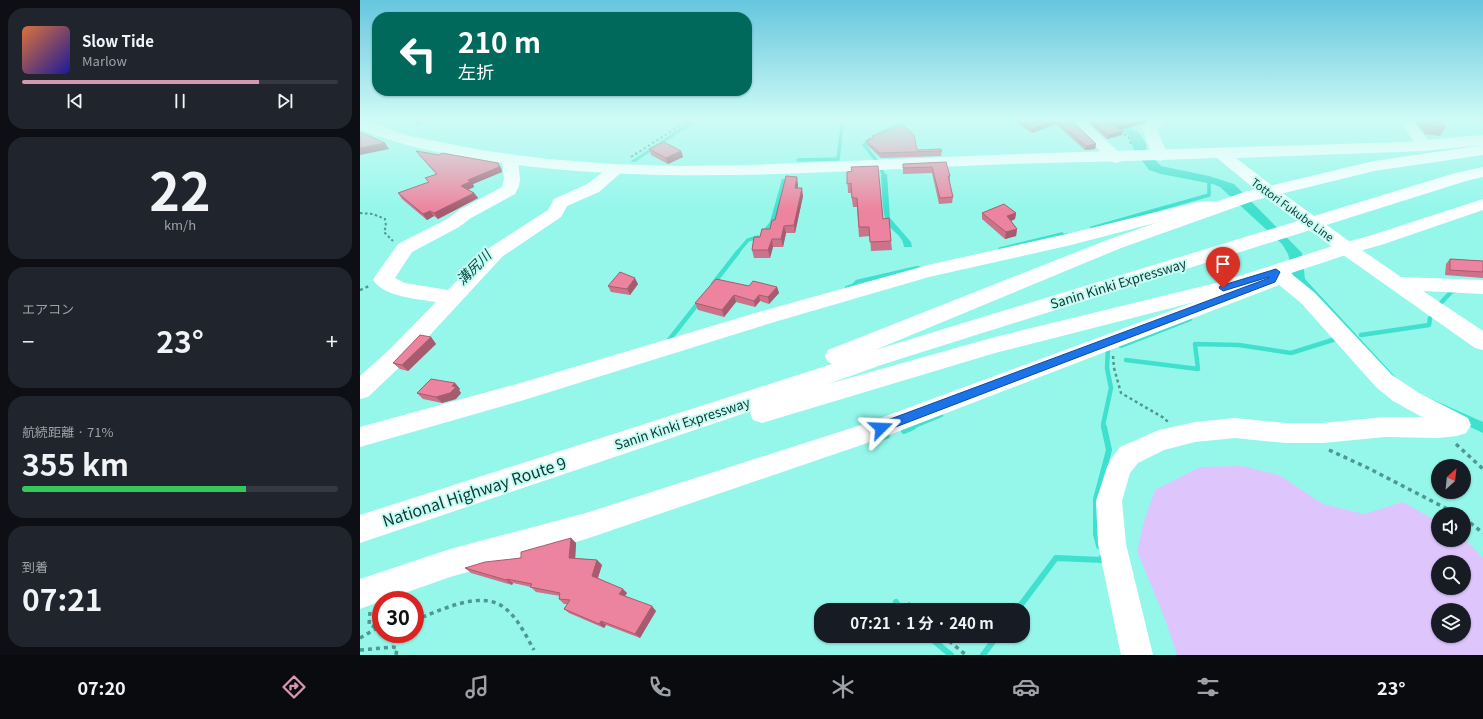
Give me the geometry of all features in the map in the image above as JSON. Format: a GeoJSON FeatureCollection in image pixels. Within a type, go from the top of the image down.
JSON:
{"type":"FeatureCollection","features":[{"type":"Feature","properties":{"kind":"main road"},"geometry":{"type":"LineString","coordinates":[[448,150],[510,160],[579,168],[688,172],[982,160],[1160,156],[1321,150]]}},
{"type":"Feature","properties":{"kind":"main road"},"geometry":{"type":"LineString","coordinates":[[588,454],[724,396],[858,349],[1114,244],[1234,202],[1268,191],[1374,166],[1483,150]]}},
{"type":"Feature","properties":{"kind":"main road","name":"Tottori Fukube Line"},"geometry":{"type":"LineString","coordinates":[[1221,154],[1268,191],[1346,248]]}},
{"type":"Feature","properties":{"kind":"main road","name":"Sanin Kinki Expressway"},"geometry":{"type":"LineString","coordinates":[[588,454],[777,392],[878,365],[1337,219],[1461,177],[1483,172]]}},
{"type":"Feature","properties":{"kind":"main road","name":"Sanin Kinki Expressway"},"geometry":{"type":"LineString","coordinates":[[1337,219],[1483,180]]}},
{"type":"Feature","properties":{"kind":"main road"},"geometry":{"type":"LineString","coordinates":[[588,454],[694,433],[996,345],[1223,288],[1483,204]]}},
{"type":"Feature","properties":{"kind":"main road","name":"National Highway Route 9"},"geometry":{"type":"LineString","coordinates":[[360,529],[588,454]]}},
{"type":"Feature","properties":{"kind":"street"},"geometry":{"type":"LineString","coordinates":[[1114,150],[1124,157]]}},
{"type":"Feature","properties":{"kind":"street"},"geometry":{"type":"LineString","coordinates":[[1158,150],[1160,156]]}},
{"type":"Feature","properties":{"kind":"street"},"geometry":{"type":"LineString","coordinates":[[452,298],[400,289],[383,280],[405,248],[453,223],[465,214],[509,190],[513,178],[510,160]]}},
{"type":"Feature","properties":{"kind":"street"},"geometry":{"type":"LineString","coordinates":[[360,390],[397,356],[496,252],[554,213],[560,203],[593,188],[616,170]]}},
{"type":"Feature","properties":{"kind":"street"},"geometry":{"type":"LineString","coordinates":[[360,437],[524,391],[766,317],[928,271],[1071,239],[1201,206],[1234,202]]}},
{"type":"Feature","properties":{"kind":"street"},"geometry":{"type":"LineString","coordinates":[[1346,248],[1483,342]]}},
{"type":"Feature","properties":{"kind":"street"},"geometry":{"type":"LineString","coordinates":[[360,594],[450,563],[586,526],[867,433],[1272,280],[1282,270],[1384,381],[1396,392],[1421,408],[1455,423]]}},
{"type":"Feature","properties":{"kind":"street"},"geometry":{"type":"LineString","coordinates":[[1397,283],[1483,287]]}},
{"type":"Feature","properties":{"kind":"street"},"geometry":{"type":"LineString","coordinates":[[1137,655],[1112,544],[1110,501],[1115,479],[1120,468],[1129,455],[1159,441],[1195,432],[1235,428],[1286,433],[1323,433],[1455,423]]}},
{"type":"Feature","properties":{"kind":"path"},"geometry":{"type":"LineString","coordinates":[[616,170],[626,160],[642,150]]}},
{"type":"Feature","properties":{"kind":"path"},"geometry":{"type":"LineString","coordinates":[[1124,157],[1130,150]]}},
{"type":"Feature","properties":{"kind":"path"},"geometry":{"type":"LineString","coordinates":[[360,213],[373,213],[385,219],[386,226],[384,232],[396,243],[402,252]]}},
{"type":"Feature","properties":{"kind":"path"},"geometry":{"type":"LineString","coordinates":[[1115,340],[1112,354],[1121,393],[1164,418],[1180,436]]}},
{"type":"Feature","properties":{"kind":"path"},"geometry":{"type":"LineString","coordinates":[[1455,423],[1483,469]]}},
{"type":"Feature","properties":{"kind":"path"},"geometry":{"type":"LineString","coordinates":[[1326,449],[1382,475],[1444,507]]}},
{"type":"Feature","properties":{"kind":"path"},"geometry":{"type":"LineString","coordinates":[[1471,522],[1483,533]]}},
{"type":"Feature","properties":{"kind":"path"},"geometry":{"type":"LineString","coordinates":[[424,617],[471,601],[490,600],[502,605],[515,619],[534,650]]}},
{"type":"Feature","properties":{"kind":"path"},"geometry":{"type":"LineString","coordinates":[[360,638],[372,631]]}},
{"type":"Feature","properties":{"kind":"path"},"geometry":{"type":"LineString","coordinates":[[951,643],[966,655]]}},
{"type":"Feature","properties":{"kind":"path"},"geometry":{"type":"LineString","coordinates":[[360,650],[393,647],[397,648],[396,655]]}},
{"type":"Feature","properties":{"kind":"shaded area"},"geometry":{"type":"Polygon","coordinates":[[[648,150],[654,150],[635,162],[630,162],[648,150]]]}},
{"type":"Feature","properties":{"kind":"shaded area"},"geometry":{"type":"Polygon","coordinates":[[[1134,150],[1146,150],[1161,166],[1209,176],[1234,184],[1302,253],[1305,279],[1400,382],[1420,394],[1483,422],[1483,433],[1419,403],[1294,280],[1288,254],[1282,244],[1220,187],[1213,184],[1161,174],[1149,170],[1134,150]]]}},
{"type":"Feature","properties":{"kind":"shaded area"},"geometry":{"type":"Polygon","coordinates":[[[887,174],[890,218],[911,242],[912,247],[904,247],[899,236],[890,227],[885,219],[881,175],[887,174]]]}},
{"type":"Feature","properties":{"kind":"shaded area"},"geometry":{"type":"Polygon","coordinates":[[[782,179],[787,179],[774,224],[765,236],[760,234],[770,222],[782,179]]]}},
{"type":"Feature","properties":{"kind":"shaded area"},"geometry":{"type":"Polygon","coordinates":[[[1242,466],[1279,475],[1323,504],[1364,514],[1403,502],[1431,518],[1431,547],[1471,547],[1471,545],[1483,558],[1483,655],[1177,655],[1165,619],[1137,551],[1144,521],[1155,490],[1200,467],[1242,466]]]}},
{"type":"Feature","properties":{"kind":"building"},"geometry":{"type":"Polygon","coordinates":[[[650,150],[678,150],[681,151],[666,158],[650,150]]]}},
{"type":"Feature","properties":{"kind":"building"},"geometry":{"type":"Polygon","coordinates":[[[876,150],[941,150],[942,151],[880,153],[876,150]]]}},
{"type":"Feature","properties":{"kind":"building"},"geometry":{"type":"Polygon","coordinates":[[[416,151],[439,155],[442,153],[498,163],[499,167],[468,180],[471,181],[461,186],[474,193],[434,213],[430,211],[423,214],[398,193],[429,182],[425,178],[437,174],[416,151]]]}},
{"type":"Feature","properties":{"kind":"building"},"geometry":{"type":"Polygon","coordinates":[[[946,162],[953,197],[940,198],[932,167],[903,168],[903,164],[946,162]]]}},
{"type":"Feature","properties":{"kind":"building"},"geometry":{"type":"Polygon","coordinates":[[[878,166],[883,219],[889,218],[891,241],[870,242],[869,227],[859,227],[857,198],[852,198],[851,183],[847,184],[847,172],[852,171],[851,167],[878,166]]]}},
{"type":"Feature","properties":{"kind":"building"},"geometry":{"type":"Polygon","coordinates":[[[786,176],[797,177],[795,188],[802,188],[794,225],[784,226],[781,239],[772,239],[768,250],[752,250],[754,237],[760,237],[762,229],[770,229],[772,220],[775,220],[786,176]]]}},
{"type":"Feature","properties":{"kind":"building"},"geometry":{"type":"Polygon","coordinates":[[[1004,204],[1016,213],[1007,216],[1017,229],[1006,232],[982,213],[1004,204]]]}},
{"type":"Feature","properties":{"kind":"building"},"geometry":{"type":"Polygon","coordinates":[[[1450,259],[1483,261],[1483,272],[1450,270],[1450,259]]]}},
{"type":"Feature","properties":{"kind":"building"},"geometry":{"type":"Polygon","coordinates":[[[620,272],[635,278],[627,289],[608,286],[620,272]]]}},
{"type":"Feature","properties":{"kind":"building"},"geometry":{"type":"Polygon","coordinates":[[[716,279],[749,286],[753,281],[777,287],[768,297],[759,295],[754,301],[734,295],[722,310],[695,303],[716,279]]]}},
{"type":"Feature","properties":{"kind":"building"},"geometry":{"type":"Polygon","coordinates":[[[420,335],[431,337],[402,365],[393,363],[420,335]]]}},
{"type":"Feature","properties":{"kind":"building"},"geometry":{"type":"Polygon","coordinates":[[[431,379],[455,383],[452,386],[456,387],[450,393],[436,397],[417,393],[431,379]]]}},
{"type":"Feature","properties":{"kind":"building"},"geometry":{"type":"Polygon","coordinates":[[[571,538],[569,558],[597,560],[592,576],[623,589],[619,594],[652,606],[635,634],[601,621],[599,624],[564,609],[570,600],[559,599],[560,593],[530,587],[532,584],[506,580],[465,568],[485,562],[521,558],[521,552],[571,538]]]}},
{"type":"Feature","properties":{"kind":"waterway"},"geometry":{"type":"LineString","coordinates":[[798,160],[838,159],[839,150]]}},
{"type":"Feature","properties":{"kind":"waterway"},"geometry":{"type":"LineString","coordinates":[[868,150],[880,165],[885,180]]}},
{"type":"Feature","properties":{"kind":"waterway"},"geometry":{"type":"LineString","coordinates":[[1092,228],[1209,195],[1209,180]]}},
{"type":"Feature","properties":{"kind":"waterway"},"geometry":{"type":"LineString","coordinates":[[1000,249],[1062,234],[1063,236],[1067,235]]}},
{"type":"Feature","properties":{"kind":"waterway"},"geometry":{"type":"LineString","coordinates":[[737,253],[748,240],[758,237]]}},
{"type":"Feature","properties":{"kind":"waterway"},"geometry":{"type":"LineString","coordinates":[[713,284],[738,252]]}},
{"type":"Feature","properties":{"kind":"waterway"},"geometry":{"type":"LineString","coordinates":[[847,288],[853,286],[857,282],[918,268]]}},
{"type":"Feature","properties":{"kind":"waterway"},"geometry":{"type":"LineString","coordinates":[[1438,306],[1452,291],[1455,291]]}},
{"type":"Feature","properties":{"kind":"waterway"},"geometry":{"type":"LineString","coordinates":[[669,340],[699,302]]}},
{"type":"Feature","properties":{"kind":"waterway"},"geometry":{"type":"LineString","coordinates":[[1361,335],[1429,325],[1430,318]]}},
{"type":"Feature","properties":{"kind":"waterway"},"geometry":{"type":"LineString","coordinates":[[1121,346],[1190,319]]}},
{"type":"Feature","properties":{"kind":"waterway"},"geometry":{"type":"LineString","coordinates":[[1126,360],[1198,369],[1195,344],[1239,345],[1291,353],[1339,338]]}},
{"type":"Feature","properties":{"kind":"waterway"},"geometry":{"type":"LineString","coordinates":[[1104,428],[1103,425],[1111,388],[1107,368],[1108,348]]}},
{"type":"Feature","properties":{"kind":"waterway"},"geometry":{"type":"LineString","coordinates":[[910,428],[941,415]]}},
{"type":"Feature","properties":{"kind":"waterway"},"geometry":{"type":"LineString","coordinates":[[904,431],[913,427]]}},
{"type":"Feature","properties":{"kind":"waterway"},"geometry":{"type":"LineString","coordinates":[[1099,546],[1096,534],[1096,499],[1109,450],[1104,427]]}},
{"type":"Feature","properties":{"kind":"waterway"},"geometry":{"type":"LineString","coordinates":[[872,441],[887,436]]}},
{"type":"Feature","properties":{"kind":"waterway"},"geometry":{"type":"LineString","coordinates":[[1022,603],[1056,558],[1103,560],[1102,557]]}},
{"type":"Feature","properties":{"kind":"waterway"},"geometry":{"type":"LineString","coordinates":[[936,643],[951,655]]}},
{"type":"Feature","properties":{"kind":"waterway"},"geometry":{"type":"LineString","coordinates":[[983,655],[992,643]]}},
{"type":"Feature","properties":{"kind":"route"},"geometry":{"type":"LineString","coordinates":[[881,428],[1272,280],[1276,272],[1223,288]]}},
{"type":"Feature","properties":{"kind":"water label","name":"溝尻川"},"geometry":{"type":"Point","coordinates":[473,267]}}]}
